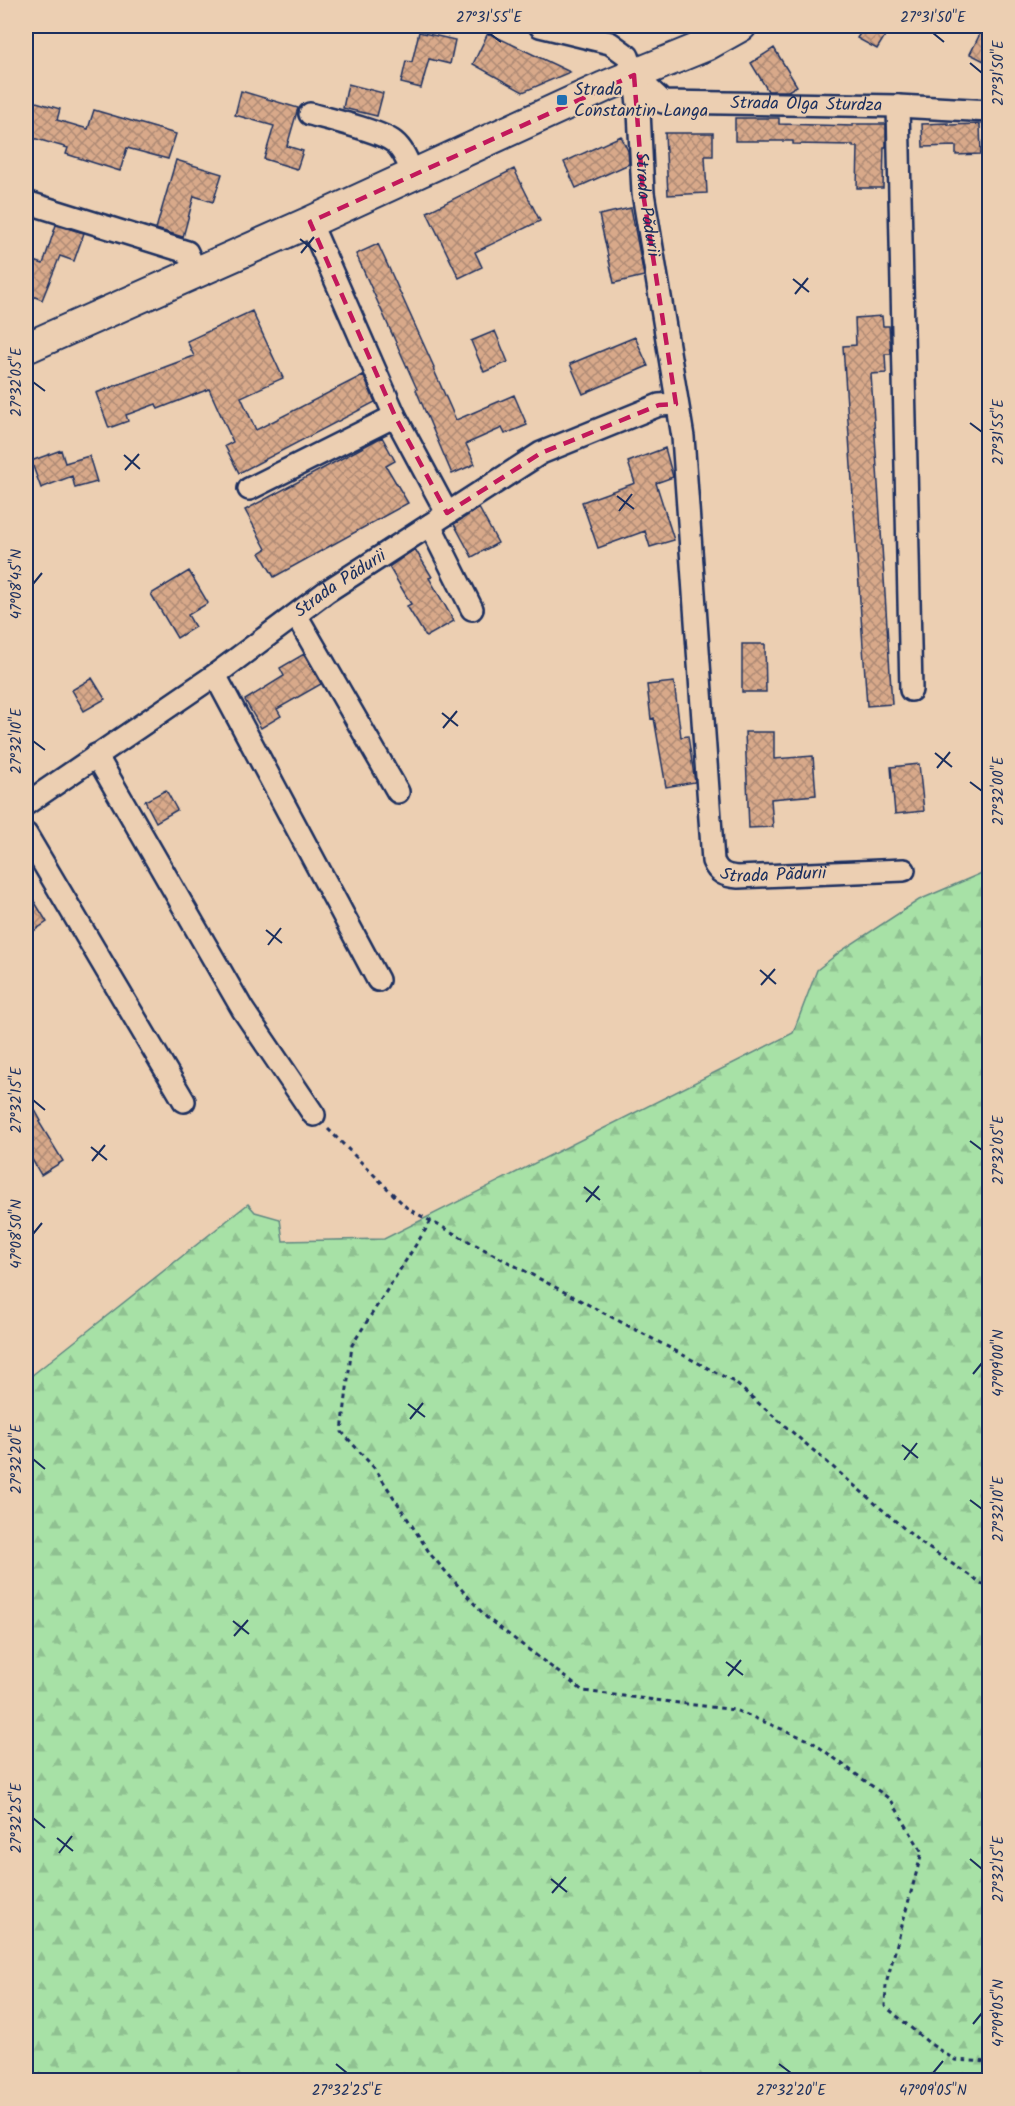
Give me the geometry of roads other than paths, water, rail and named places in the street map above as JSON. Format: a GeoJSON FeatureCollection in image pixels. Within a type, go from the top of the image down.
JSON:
{"type":"FeatureCollection","features":[{"type":"Feature","properties":{"kind":"main road"},"geometry":{"type":"LineString","coordinates":[[26,348],[634,75],[702,35],[741,26]]}},
{"type":"Feature","properties":{"kind":"street"},"geometry":{"type":"LineString","coordinates":[[540,26],[610,43],[628,56],[634,75]]}},
{"type":"Feature","properties":{"kind":"street","name":"Strada Olga Sturdza"},"geometry":{"type":"LineString","coordinates":[[634,75],[663,102],[898,106],[990,111]]}},
{"type":"Feature","properties":{"kind":"street","name":"Strada Pădurii"},"geometry":{"type":"LineString","coordinates":[[634,75],[639,111],[643,193],[682,437],[715,867],[727,876],[738,877],[904,870]]}},
{"type":"Feature","properties":{"kind":"street"},"geometry":{"type":"LineString","coordinates":[[898,106],[911,690]]}},
{"type":"Feature","properties":{"kind":"street"},"geometry":{"type":"LineString","coordinates":[[310,114],[357,127],[393,141],[404,153],[412,174]]}},
{"type":"Feature","properties":{"kind":"street"},"geometry":{"type":"LineString","coordinates":[[26,202],[187,252],[196,272]]}},
{"type":"Feature","properties":{"kind":"street"},"geometry":{"type":"LineString","coordinates":[[310,222],[439,519],[472,609]]}},
{"type":"Feature","properties":{"kind":"street","name":"Strada Pădurii"},"geometry":{"type":"LineString","coordinates":[[26,804],[215,675],[326,592],[541,453],[659,405],[676,404]]}},
{"type":"Feature","properties":{"kind":"street"},"geometry":{"type":"LineString","coordinates":[[249,489],[395,416]]}},
{"type":"Feature","properties":{"kind":"street"},"geometry":{"type":"LineString","coordinates":[[296,615],[398,792]]}},
{"type":"Feature","properties":{"kind":"street"},"geometry":{"type":"LineString","coordinates":[[215,675],[378,980]]}},
{"type":"Feature","properties":{"kind":"street"},"geometry":{"type":"LineString","coordinates":[[96,755],[243,1010],[314,1115]]}},
{"type":"Feature","properties":{"kind":"street"},"geometry":{"type":"LineString","coordinates":[[26,834],[184,1101]]}},
{"type":"Feature","properties":{"kind":"place","name":"Strada Constantin Langa"},"geometry":{"type":"Point","coordinates":[562,100]}}]}
